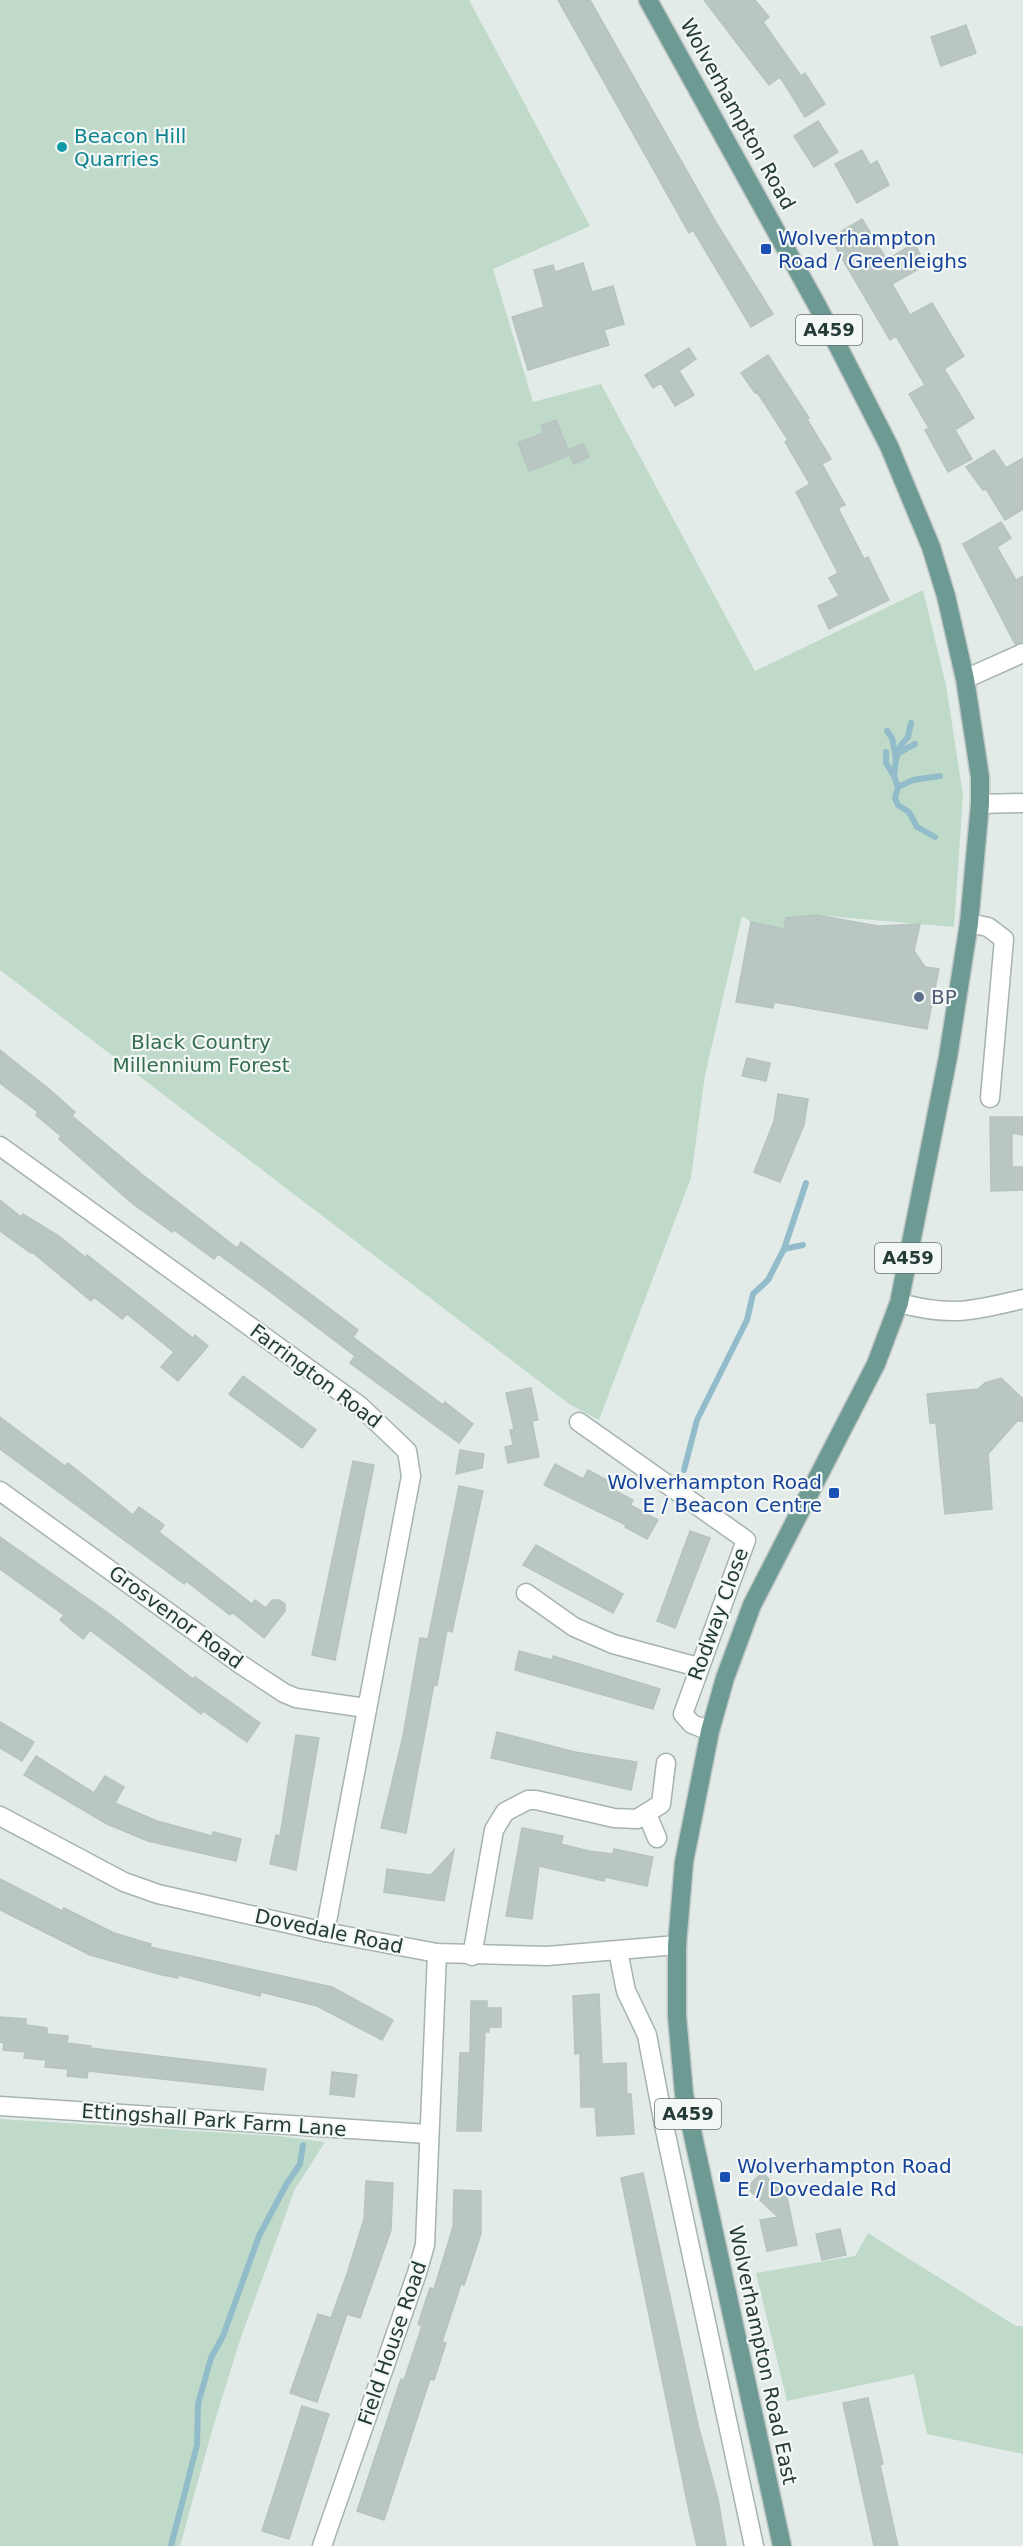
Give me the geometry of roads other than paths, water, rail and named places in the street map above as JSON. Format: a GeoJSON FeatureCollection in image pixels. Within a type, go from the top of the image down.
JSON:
{"type":"FeatureCollection","features":[{"type":"Feature","properties":{"kind":"main road","name":"Wolverhampton Road"},"geometry":{"type":"LineString","coordinates":[[648,0],[807,287],[889,446],[931,547],[965,679],[980,777],[980,804],[969,923],[948,1057],[900,1303],[876,1364],[752,1605],[725,1677]]}},
{"type":"Feature","properties":{"kind":"main road","name":"Wolverhampton Road East"},"geometry":{"type":"LineString","coordinates":[[725,1677],[710,1731],[684,1862],[677,1945],[677,2016],[684,2094],[782,2546]]}},
{"type":"Feature","properties":{"kind":"street"},"geometry":{"type":"LineString","coordinates":[[965,679],[1023,653]]}},
{"type":"Feature","properties":{"kind":"street"},"geometry":{"type":"LineString","coordinates":[[980,804],[1023,803]]}},
{"type":"Feature","properties":{"kind":"street"},"geometry":{"type":"LineString","coordinates":[[969,923],[988,927],[1004,939],[990,1098]]}},
{"type":"Feature","properties":{"kind":"street","name":"Farrington Road"},"geometry":{"type":"LineString","coordinates":[[0,1146],[360,1406],[407,1451],[411,1476],[325,1932]]}},
{"type":"Feature","properties":{"kind":"street"},"geometry":{"type":"LineString","coordinates":[[900,1303],[949,1313],[976,1311],[1023,1299]]}},
{"type":"Feature","properties":{"kind":"street","name":"Rodway Close"},"geometry":{"type":"LineString","coordinates":[[579,1422],[746,1540],[698,1666],[683,1714],[692,1724],[710,1731]]}},
{"type":"Feature","properties":{"kind":"street","name":"Grosvenor Road"},"geometry":{"type":"LineString","coordinates":[[0,1491],[240,1664],[284,1693],[296,1698],[366,1708]]}},
{"type":"Feature","properties":{"kind":"street"},"geometry":{"type":"LineString","coordinates":[[526,1593],[574,1627],[613,1644],[698,1666]]}},
{"type":"Feature","properties":{"kind":"street"},"geometry":{"type":"LineString","coordinates":[[472,1956],[494,1830],[506,1812],[528,1800],[537,1800],[614,1818],[637,1819],[661,1804],[666,1763]]}},
{"type":"Feature","properties":{"kind":"street"},"geometry":{"type":"LineString","coordinates":[[647,1814],[657,1838]]}},
{"type":"Feature","properties":{"kind":"street","name":"Dovedale Road"},"geometry":{"type":"LineString","coordinates":[[0,1816],[124,1882],[158,1894],[325,1932],[437,1953],[472,1956],[547,1956],[677,1945]]}},
{"type":"Feature","properties":{"kind":"street"},"geometry":{"type":"LineString","coordinates":[[618,1951],[626,1991],[647,2035],[665,2130],[754,2546]]}},
{"type":"Feature","properties":{"kind":"street","name":"Field House Road"},"geometry":{"type":"LineString","coordinates":[[322,2546],[425,2245],[437,1953]]}},
{"type":"Feature","properties":{"kind":"street","name":"Ettingshall Park Farm Lane"},"geometry":{"type":"LineString","coordinates":[[0,2106],[428,2134]]}},
{"type":"Feature","properties":{"kind":"waterway"},"geometry":{"type":"LineString","coordinates":[[911,723],[908,737],[901,745],[896,759],[894,776],[898,787],[895,798],[898,805],[909,812],[917,827],[935,837]]}},
{"type":"Feature","properties":{"kind":"waterway"},"geometry":{"type":"LineString","coordinates":[[887,731],[892,738],[896,758]]}},
{"type":"Feature","properties":{"kind":"waterway"},"geometry":{"type":"LineString","coordinates":[[900,752],[915,744]]}},
{"type":"Feature","properties":{"kind":"waterway"},"geometry":{"type":"LineString","coordinates":[[886,752],[886,763],[894,776]]}},
{"type":"Feature","properties":{"kind":"waterway"},"geometry":{"type":"LineString","coordinates":[[898,787],[913,780],[940,776]]}},
{"type":"Feature","properties":{"kind":"waterway"},"geometry":{"type":"LineString","coordinates":[[684,1470],[697,1420],[747,1320],[753,1294],[768,1280],[784,1249],[806,1183]]}},
{"type":"Feature","properties":{"kind":"waterway"},"geometry":{"type":"LineString","coordinates":[[784,1249],[803,1245]]}},
{"type":"Feature","properties":{"kind":"waterway"},"geometry":{"type":"LineString","coordinates":[[171,2546],[197,2445],[198,2404],[211,2358],[223,2336],[259,2236],[300,2164],[303,2145]]}},
{"type":"Feature","properties":{"kind":"place","name":"Beacon Hill Quarries"},"geometry":{"type":"Point","coordinates":[62,147]}},
{"type":"Feature","properties":{"kind":"place","name":"Wolverhampton Road / Greenleighs"},"geometry":{"type":"Point","coordinates":[766,249]}},
{"type":"Feature","properties":{"kind":"place","name":"BP"},"geometry":{"type":"Point","coordinates":[919,997]}},
{"type":"Feature","properties":{"kind":"place","name":"Wolverhampton Road E / Beacon Centre"},"geometry":{"type":"Point","coordinates":[834,1493]}},
{"type":"Feature","properties":{"kind":"place","name":"Wolverhampton Road E / Dovedale Rd"},"geometry":{"type":"Point","coordinates":[725,2177]}},
{"type":"Feature","properties":{"kind":"park label","name":"Black Country Millennium Forest"},"geometry":{"type":"Point","coordinates":[201,1054]}}]}
